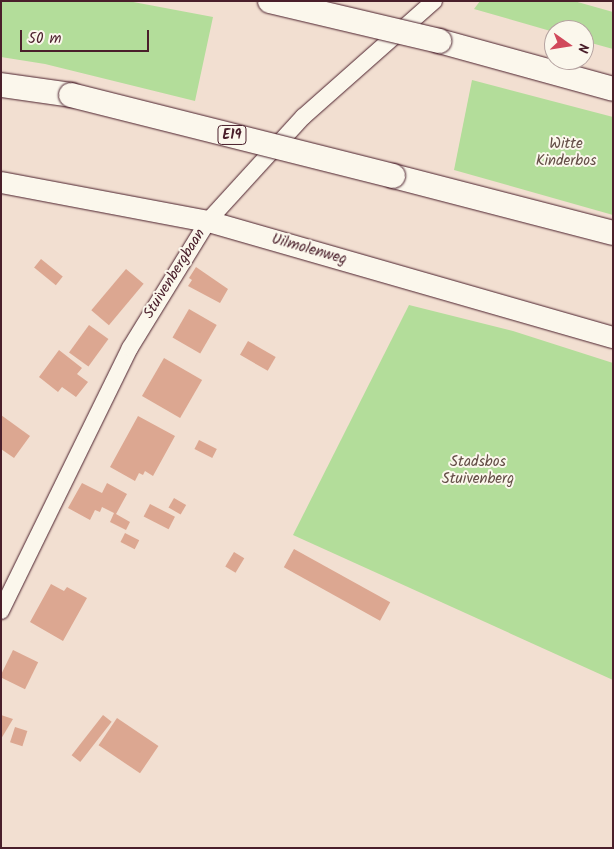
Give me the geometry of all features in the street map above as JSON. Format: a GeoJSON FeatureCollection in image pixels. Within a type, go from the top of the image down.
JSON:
{"type":"FeatureCollection","features":[{"type":"Feature","properties":{"kind":"highway"},"geometry":{"type":"LineString","coordinates":[[270,1],[439,41],[613,89]]}},
{"type":"Feature","properties":{"kind":"highway","name":"E19"},"geometry":{"type":"LineString","coordinates":[[1,85],[70,95],[613,233]]}},
{"type":"Feature","properties":{"kind":"main road","name":"Uilmolenweg"},"geometry":{"type":"LineString","coordinates":[[1,182],[208,221],[613,338]]}},
{"type":"Feature","properties":{"kind":"street","name":"Stuivenbergbaan"},"geometry":{"type":"LineString","coordinates":[[1,611],[130,348],[208,221],[310,110],[434,1]]}},
{"type":"Feature","properties":{"kind":"green space"},"geometry":{"type":"Polygon","coordinates":[[[1,1],[128,1],[213,17],[195,101],[45,64],[1,57],[1,1]]]}},
{"type":"Feature","properties":{"kind":"green space"},"geometry":{"type":"Polygon","coordinates":[[[480,1],[574,1],[613,12],[613,49],[594,44],[594,20],[544,20],[544,29],[474,9],[480,1]]]}},
{"type":"Feature","properties":{"kind":"green space","name":"Witte Kinderbos"},"geometry":{"type":"Polygon","coordinates":[[[472,80],[613,117],[613,215],[454,170],[472,80]]]}},
{"type":"Feature","properties":{"kind":"green space","name":"Stadsbos Stuivenberg"},"geometry":{"type":"Polygon","coordinates":[[[409,305],[513,331],[613,363],[613,680],[293,535],[409,305]]]}},
{"type":"Feature","properties":{"kind":"building"},"geometry":{"type":"Polygon","coordinates":[[[41,259],[63,277],[56,285],[34,268],[41,259]]]}},
{"type":"Feature","properties":{"kind":"building"},"geometry":{"type":"Polygon","coordinates":[[[196,267],[228,289],[220,303],[188,286],[192,280],[189,278],[196,267]]]}},
{"type":"Feature","properties":{"kind":"building"},"geometry":{"type":"Polygon","coordinates":[[[126,269],[144,284],[109,325],[91,310],[126,269]]]}},
{"type":"Feature","properties":{"kind":"building"},"geometry":{"type":"Polygon","coordinates":[[[189,309],[217,325],[200,354],[172,338],[189,309]]]}},
{"type":"Feature","properties":{"kind":"building"},"geometry":{"type":"Polygon","coordinates":[[[89,325],[108,339],[88,367],[69,353],[89,325]]]}},
{"type":"Feature","properties":{"kind":"building"},"geometry":{"type":"Polygon","coordinates":[[[248,341],[276,357],[268,371],[240,355],[248,341]]]}},
{"type":"Feature","properties":{"kind":"building"},"geometry":{"type":"Polygon","coordinates":[[[59,350],[82,368],[77,374],[88,382],[76,397],[62,387],[58,392],[39,377],[59,350]]]}},
{"type":"Feature","properties":{"kind":"building"},"geometry":{"type":"Polygon","coordinates":[[[164,358],[202,380],[180,418],[142,396],[164,358]]]}},
{"type":"Feature","properties":{"kind":"building"},"geometry":{"type":"Polygon","coordinates":[[[1,415],[30,436],[14,458],[1,449],[1,415]]]}},
{"type":"Feature","properties":{"kind":"building"},"geometry":{"type":"Polygon","coordinates":[[[138,416],[175,436],[153,476],[145,471],[143,475],[139,473],[135,481],[110,467],[138,416]]]}},
{"type":"Feature","properties":{"kind":"building"},"geometry":{"type":"Polygon","coordinates":[[[199,440],[217,449],[212,458],[194,449],[199,440]]]}},
{"type":"Feature","properties":{"kind":"building"},"geometry":{"type":"Polygon","coordinates":[[[82,483],[102,493],[107,483],[127,494],[116,514],[130,522],[126,530],[110,522],[114,513],[102,507],[100,512],[95,510],[90,520],[68,508],[82,483]]]}},
{"type":"Feature","properties":{"kind":"building"},"geometry":{"type":"Polygon","coordinates":[[[174,498],[186,505],[181,515],[169,508],[174,498]]]}},
{"type":"Feature","properties":{"kind":"building"},"geometry":{"type":"Polygon","coordinates":[[[150,504],[175,517],[169,529],[144,516],[150,504]]]}},
{"type":"Feature","properties":{"kind":"building"},"geometry":{"type":"Polygon","coordinates":[[[125,533],[139,540],[135,549],[120,542],[125,533]]]}},
{"type":"Feature","properties":{"kind":"building"},"geometry":{"type":"Polygon","coordinates":[[[294,549],[390,602],[380,621],[284,567],[294,549]]]}},
{"type":"Feature","properties":{"kind":"building"},"geometry":{"type":"Polygon","coordinates":[[[234,552],[244,558],[236,573],[225,567],[234,552]]]}},
{"type":"Feature","properties":{"kind":"building"},"geometry":{"type":"Polygon","coordinates":[[[51,584],[64,591],[67,587],[87,598],[63,641],[30,622],[51,584]]]}},
{"type":"Feature","properties":{"kind":"building"},"geometry":{"type":"Polygon","coordinates":[[[13,650],[38,662],[25,689],[1,678],[13,650]]]}},
{"type":"Feature","properties":{"kind":"building"},"geometry":{"type":"Polygon","coordinates":[[[1,715],[13,719],[1,739],[1,715]]]}},
{"type":"Feature","properties":{"kind":"building"},"geometry":{"type":"Polygon","coordinates":[[[103,715],[112,722],[80,762],[72,755],[103,715]]]}},
{"type":"Feature","properties":{"kind":"building"},"geometry":{"type":"Polygon","coordinates":[[[117,718],[158,746],[140,773],[99,745],[117,718]]]}},
{"type":"Feature","properties":{"kind":"building"},"geometry":{"type":"Polygon","coordinates":[[[15,727],[27,731],[22,746],[10,742],[15,727]]]}}]}
